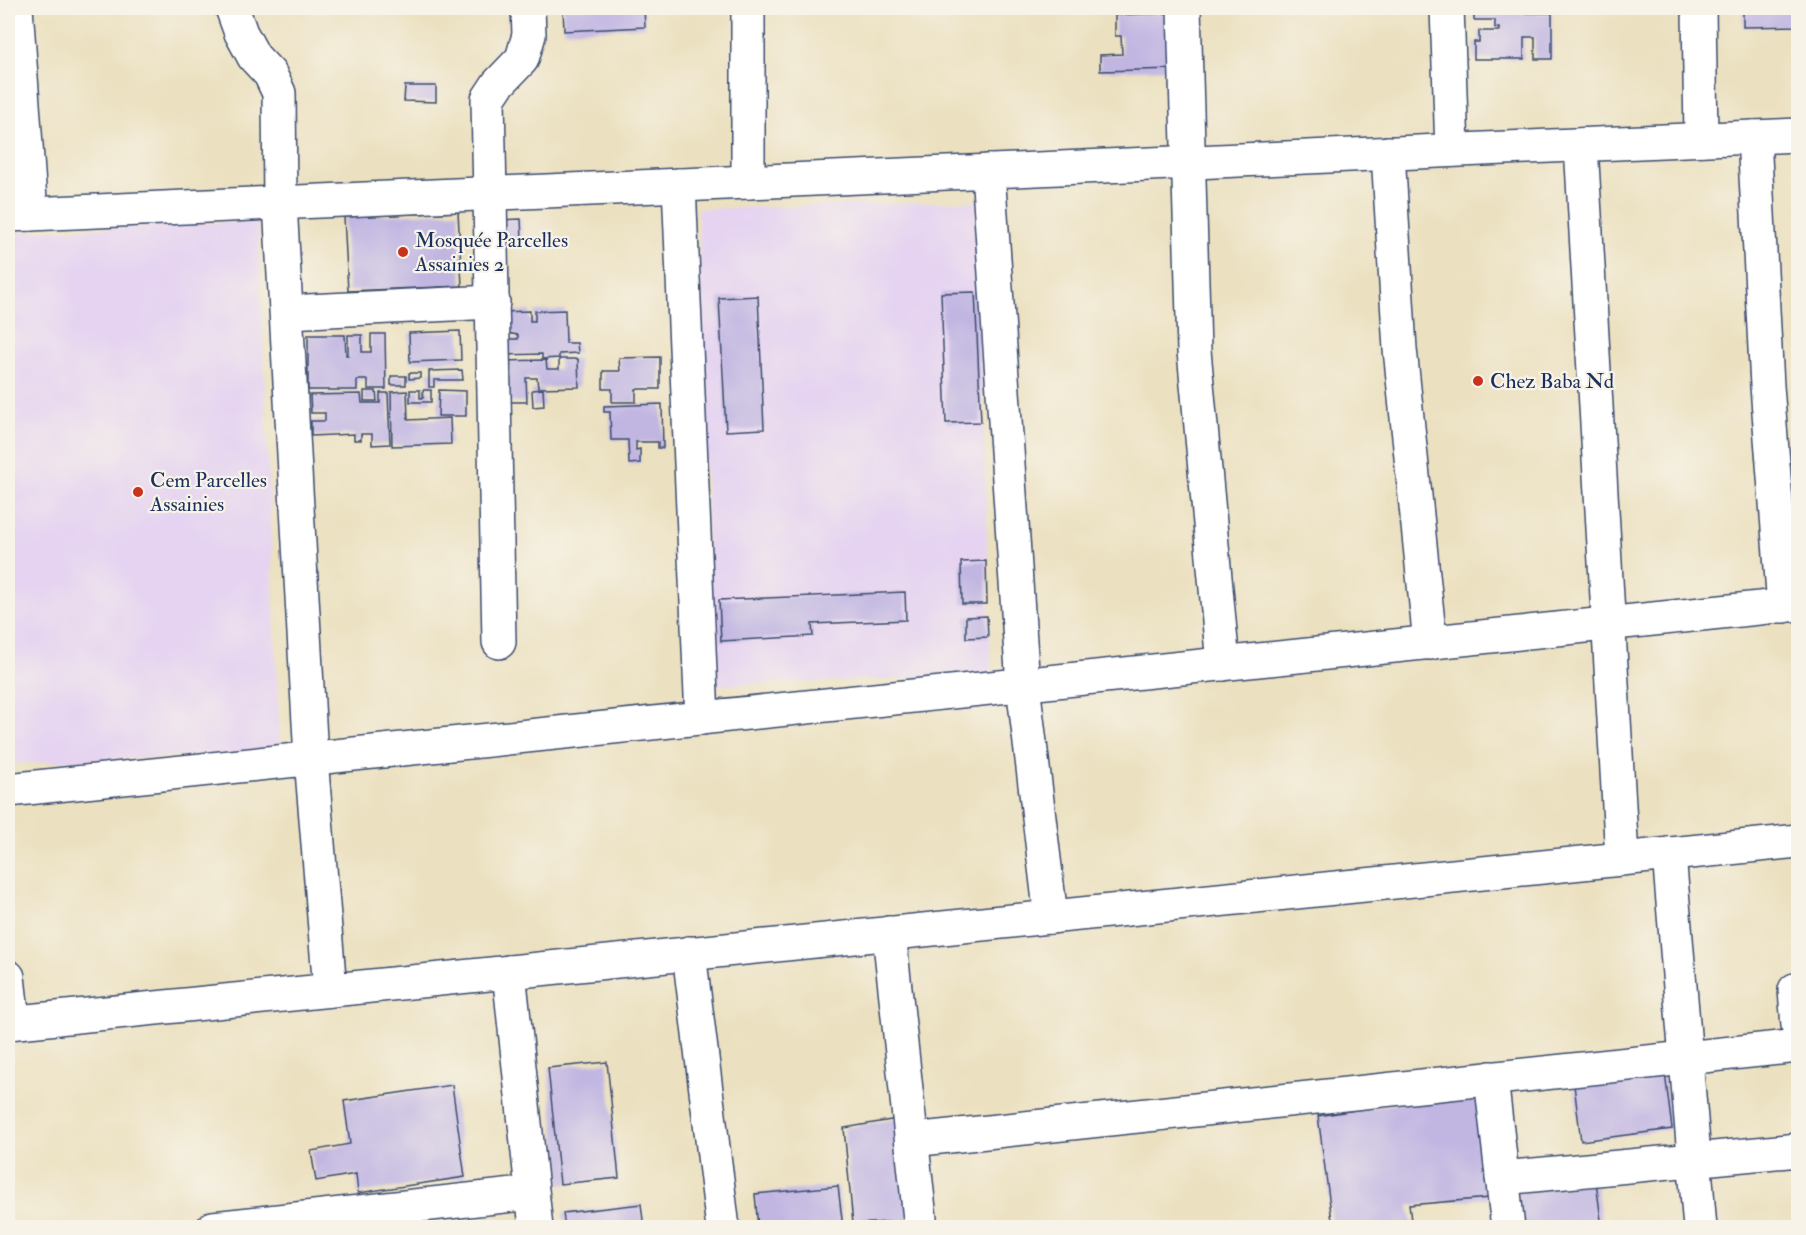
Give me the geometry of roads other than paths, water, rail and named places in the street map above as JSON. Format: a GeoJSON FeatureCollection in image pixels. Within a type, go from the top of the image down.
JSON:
{"type":"FeatureCollection","features":[{"type":"Feature","properties":{"kind":"street"},"geometry":{"type":"LineString","coordinates":[[16,8],[19,215],[1798,135]]}},
{"type":"Feature","properties":{"kind":"street"},"geometry":{"type":"LineString","coordinates":[[232,8],[241,33],[254,57],[270,74],[279,93],[280,203],[311,758],[330,990]]}},
{"type":"Feature","properties":{"kind":"street"},"geometry":{"type":"LineString","coordinates":[[499,642],[488,99],[498,84],[522,59],[529,34],[528,8]]}},
{"type":"Feature","properties":{"kind":"street"},"geometry":{"type":"LineString","coordinates":[[748,8],[748,182]]}},
{"type":"Feature","properties":{"kind":"street"},"geometry":{"type":"LineString","coordinates":[[1184,8],[1194,351],[1223,664]]}},
{"type":"Feature","properties":{"kind":"street"},"geometry":{"type":"LineString","coordinates":[[1447,8],[1452,150]]}},
{"type":"Feature","properties":{"kind":"street"},"geometry":{"type":"LineString","coordinates":[[1699,8],[1701,139]]}},
{"type":"Feature","properties":{"kind":"street"},"geometry":{"type":"LineString","coordinates":[[8,790],[1791,605],[1767,386],[1754,137]]}},
{"type":"Feature","properties":{"kind":"street"},"geometry":{"type":"LineString","coordinates":[[1581,144],[1622,858]]}},
{"type":"Feature","properties":{"kind":"street"},"geometry":{"type":"LineString","coordinates":[[1388,153],[1400,349],[1430,643]]}},
{"type":"Feature","properties":{"kind":"street"},"geometry":{"type":"LineString","coordinates":[[988,171],[1023,685],[1052,917]]}},
{"type":"Feature","properties":{"kind":"street"},"geometry":{"type":"LineString","coordinates":[[679,185],[702,718]]}},
{"type":"Feature","properties":{"kind":"street"},"geometry":{"type":"LineString","coordinates":[[286,312],[493,302]]}},
{"type":"Feature","properties":{"kind":"street"},"geometry":{"type":"LineString","coordinates":[[8,977],[10,1023],[1798,841]]}},
{"type":"Feature","properties":{"kind":"street"},"geometry":{"type":"LineString","coordinates":[[1670,854],[1700,1227]]}},
{"type":"Feature","properties":{"kind":"street"},"geometry":{"type":"LineString","coordinates":[[889,933],[921,1227]]}},
{"type":"Feature","properties":{"kind":"street"},"geometry":{"type":"LineString","coordinates":[[689,953],[723,1227]]}},
{"type":"Feature","properties":{"kind":"street"},"geometry":{"type":"LineString","coordinates":[[509,972],[536,1227]]}},
{"type":"Feature","properties":{"kind":"street"},"geometry":{"type":"LineString","coordinates":[[1795,990],[1798,1025]]}},
{"type":"Feature","properties":{"kind":"street"},"geometry":{"type":"LineString","coordinates":[[912,1140],[1798,1046]]}},
{"type":"Feature","properties":{"kind":"street"},"geometry":{"type":"LineString","coordinates":[[1491,1078],[1508,1227]]}},
{"type":"Feature","properties":{"kind":"street"},"geometry":{"type":"LineString","coordinates":[[1502,1178],[1798,1150]]}},
{"type":"Feature","properties":{"kind":"street"},"geometry":{"type":"LineString","coordinates":[[213,1227],[248,1226],[532,1193]]}},
{"type":"Feature","properties":{"kind":"place","name":"Mosquée Parcelles Assainies 2"},"geometry":{"type":"Point","coordinates":[403,252]}},
{"type":"Feature","properties":{"kind":"place","name":"Chez Baba Nd"},"geometry":{"type":"Point","coordinates":[1478,381]}},
{"type":"Feature","properties":{"kind":"place","name":"Cem Parcelles Assainies"},"geometry":{"type":"Point","coordinates":[138,492]}}]}
